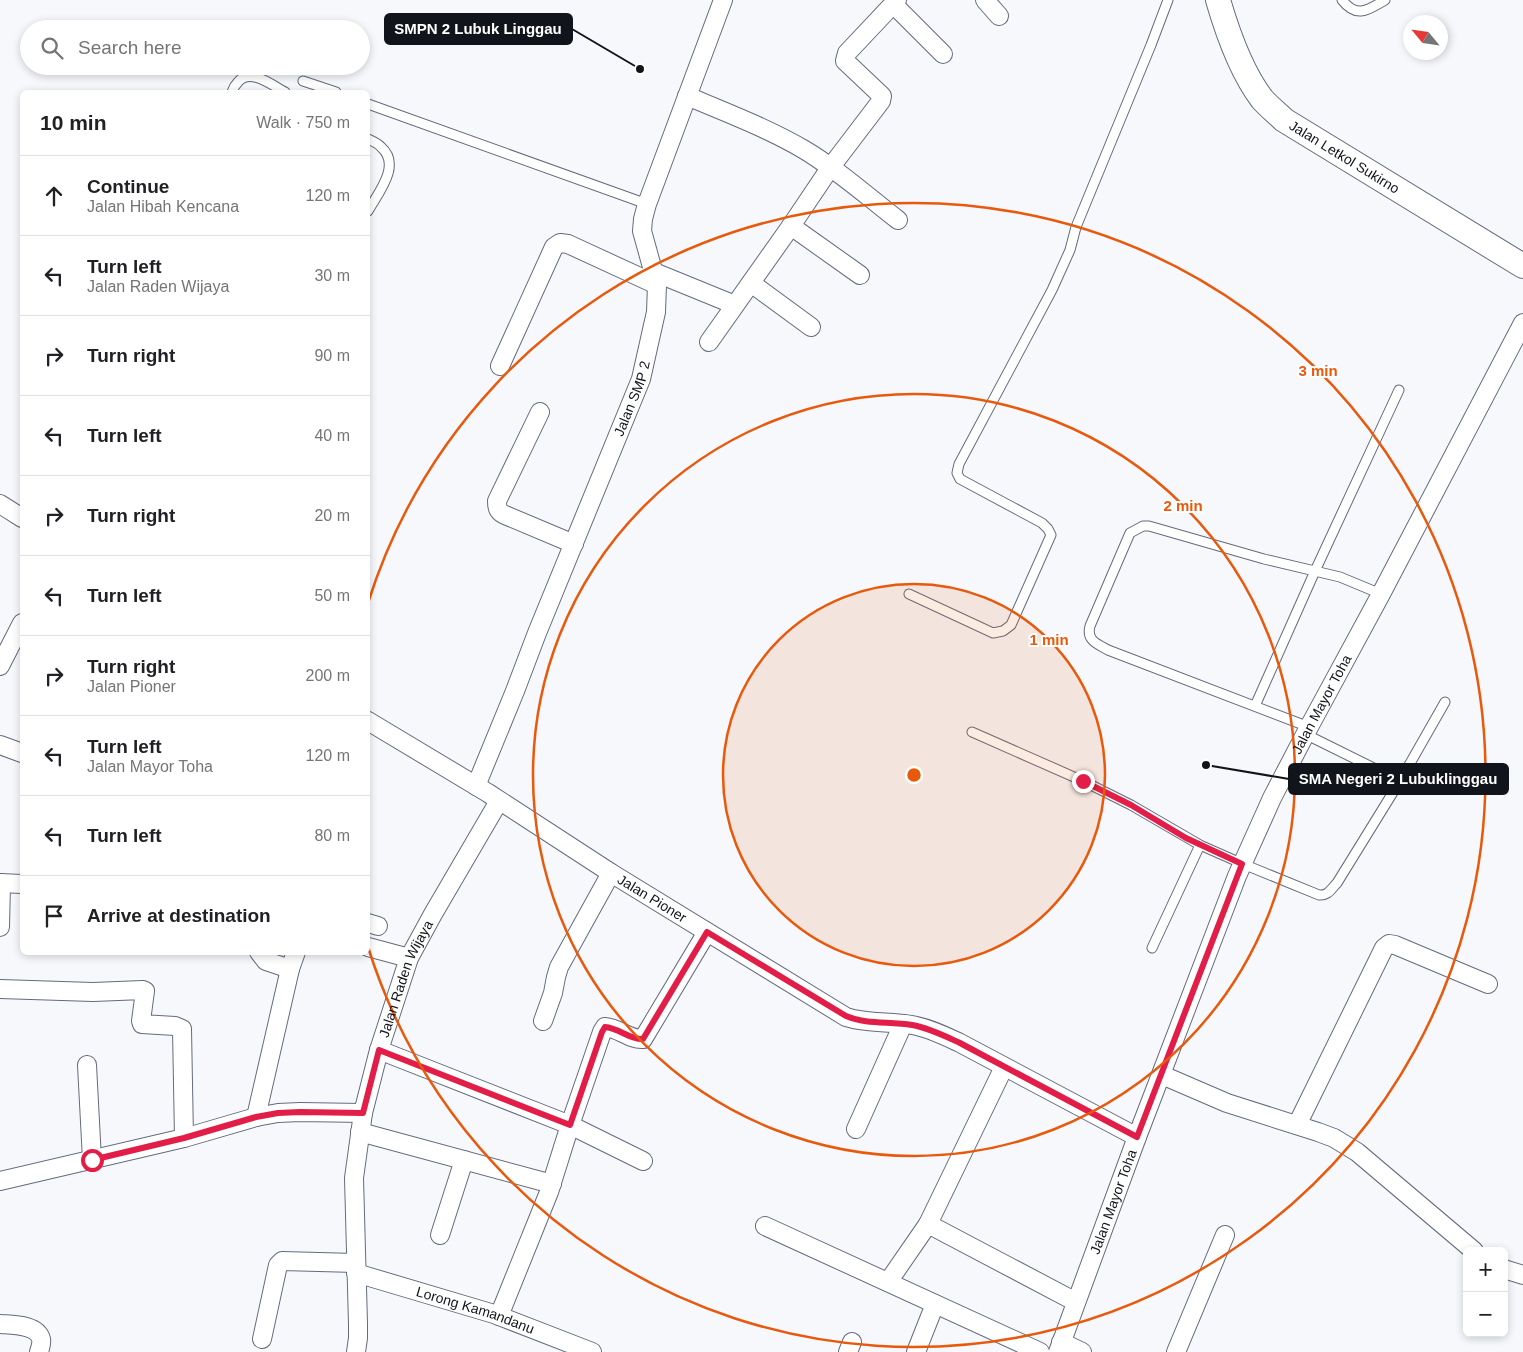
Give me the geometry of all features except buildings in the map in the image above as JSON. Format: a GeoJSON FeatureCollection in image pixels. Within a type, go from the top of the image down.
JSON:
{"type":"FeatureCollection","features":[{"type":"Feature","properties":{"kind":"main road","name":"Jalan Letkol Sukirno"},"geometry":{"type":"LineString","coordinates":[[1218,0],[1241,63],[1261,98],[1279,115],[1302,132],[1523,266]]}},
{"type":"Feature","properties":{"kind":"street","name":"Jalan SMP 2"},"geometry":{"type":"LineString","coordinates":[[476,786],[641,379],[656,312],[656,278],[642,231],[643,219],[723,0]]}},
{"type":"Feature","properties":{"kind":"street"},"geometry":{"type":"LineString","coordinates":[[985,0],[999,16]]}},
{"type":"Feature","properties":{"kind":"street"},"geometry":{"type":"LineString","coordinates":[[709,342],[830,168],[881,101],[882,96],[846,61],[847,53],[896,2],[943,54]]}},
{"type":"Feature","properties":{"kind":"street"},"geometry":{"type":"LineString","coordinates":[[687,96],[803,149],[898,220]]}},
{"type":"Feature","properties":{"kind":"street"},"geometry":{"type":"LineString","coordinates":[[791,226],[860,275]]}},
{"type":"Feature","properties":{"kind":"street"},"geometry":{"type":"LineString","coordinates":[[500,366],[554,247],[560,243],[568,244],[735,306]]}},
{"type":"Feature","properties":{"kind":"street"},"geometry":{"type":"LineString","coordinates":[[751,283],[811,327]]}},
{"type":"Feature","properties":{"kind":"street","name":"Jalan Mayor Toha"},"geometry":{"type":"LineString","coordinates":[[1060,1347],[1137,1137],[1242,864],[1272,798],[1307,730],[1523,324]]}},
{"type":"Feature","properties":{"kind":"street"},"geometry":{"type":"LineString","coordinates":[[540,412],[497,501],[497,506],[499,512],[504,515],[574,544]]}},
{"type":"Feature","properties":{"kind":"street"},"geometry":{"type":"LineString","coordinates":[[0,504],[20,514]]}},
{"type":"Feature","properties":{"kind":"street"},"geometry":{"type":"LineString","coordinates":[[0,666],[20,628]]}},
{"type":"Feature","properties":{"kind":"street","name":"Jalan Pioner"},"geometry":{"type":"LineString","coordinates":[[370,722],[476,786],[707,932],[846,1016],[861,1021],[914,1025],[937,1032],[1137,1137]]}},
{"type":"Feature","properties":{"kind":"street"},"geometry":{"type":"LineString","coordinates":[[0,745],[20,752]]}},
{"type":"Feature","properties":{"kind":"street","name":"Jalan Raden Wijaya"},"geometry":{"type":"LineString","coordinates":[[356,1352],[358,1338],[354,1191],[363,1113],[379,1050],[409,958],[499,801]]}},
{"type":"Feature","properties":{"kind":"street"},"geometry":{"type":"LineString","coordinates":[[543,1021],[553,993],[559,967],[612,873]]}},
{"type":"Feature","properties":{"kind":"street"},"geometry":{"type":"LineString","coordinates":[[0,927],[1,883],[20,884]]}},
{"type":"Feature","properties":{"kind":"street"},"geometry":{"type":"LineString","coordinates":[[499,1316],[552,1184],[602,1032],[605,1027],[611,1028],[637,1039],[643,1039],[707,932]]}},
{"type":"Feature","properties":{"kind":"street"},"geometry":{"type":"LineString","coordinates":[[1297,1125],[1384,948],[1389,944],[1488,984]]}},
{"type":"Feature","properties":{"kind":"street"},"geometry":{"type":"LineString","coordinates":[[370,948],[409,958]]}},
{"type":"Feature","properties":{"kind":"street"},"geometry":{"type":"LineString","coordinates":[[261,955],[266,961],[290,969]]}},
{"type":"Feature","properties":{"kind":"street"},"geometry":{"type":"LineString","coordinates":[[256,1117],[290,969],[295,955]]}},
{"type":"Feature","properties":{"kind":"street"},"geometry":{"type":"LineString","coordinates":[[0,989],[93,992],[145,991],[142,1024],[175,1026],[182,1029],[184,1138]]}},
{"type":"Feature","properties":{"kind":"street"},"geometry":{"type":"LineString","coordinates":[[856,1129],[903,1024]]}},
{"type":"Feature","properties":{"kind":"street"},"geometry":{"type":"LineString","coordinates":[[379,1050],[570,1125],[643,1161]]}},
{"type":"Feature","properties":{"kind":"street"},"geometry":{"type":"LineString","coordinates":[[87,1065],[92,1160]]}},
{"type":"Feature","properties":{"kind":"street"},"geometry":{"type":"LineString","coordinates":[[888,1282],[928,1224],[1004,1068]]}},
{"type":"Feature","properties":{"kind":"street"},"geometry":{"type":"LineString","coordinates":[[1162,1075],[1227,1103],[1334,1138],[1357,1152],[1469,1247]]}},
{"type":"Feature","properties":{"kind":"street"},"geometry":{"type":"LineString","coordinates":[[0,1181],[184,1138],[256,1117],[300,1112],[363,1113]]}},
{"type":"Feature","properties":{"kind":"street"},"geometry":{"type":"LineString","coordinates":[[360,1132],[552,1184]]}},
{"type":"Feature","properties":{"kind":"street"},"geometry":{"type":"LineString","coordinates":[[440,1235],[464,1160]]}},
{"type":"Feature","properties":{"kind":"street"},"geometry":{"type":"LineString","coordinates":[[928,1224],[1076,1302]]}},
{"type":"Feature","properties":{"kind":"street"},"geometry":{"type":"LineString","coordinates":[[764,1226],[1040,1352]]}},
{"type":"Feature","properties":{"kind":"street"},"geometry":{"type":"LineString","coordinates":[[1176,1352],[1225,1235]]}},
{"type":"Feature","properties":{"kind":"street","name":"Lorong Kamandanu"},"geometry":{"type":"LineString","coordinates":[[262,1339],[278,1265],[282,1261],[356,1268],[499,1316],[591,1352]]}},
{"type":"Feature","properties":{"kind":"street"},"geometry":{"type":"LineString","coordinates":[[1508,1270],[1523,1275]]}},
{"type":"Feature","properties":{"kind":"street"},"geometry":{"type":"LineString","coordinates":[[916,1352],[935,1304]]}},
{"type":"Feature","properties":{"kind":"street"},"geometry":{"type":"LineString","coordinates":[[0,1324],[28,1327],[37,1333],[41,1340],[39,1352]]}},
{"type":"Feature","properties":{"kind":"street"},"geometry":{"type":"LineString","coordinates":[[1060,1347],[1082,1352]]}},
{"type":"Feature","properties":{"kind":"lane"},"geometry":{"type":"LineString","coordinates":[[909,594],[993,633],[1003,631],[1010,625],[1051,535],[1042,523],[960,478],[957,473],[959,464],[1052,290],[1070,250],[1076,227],[1168,0]]}},
{"type":"Feature","properties":{"kind":"lane"},"geometry":{"type":"LineString","coordinates":[[1342,0],[1357,12],[1368,10],[1386,0]]}},
{"type":"Feature","properties":{"kind":"lane"},"geometry":{"type":"LineString","coordinates":[[233,90],[238,81],[246,77],[257,77],[281,90]]}},
{"type":"Feature","properties":{"kind":"lane"},"geometry":{"type":"LineString","coordinates":[[303,81],[330,90]]}},
{"type":"Feature","properties":{"kind":"lane"},"geometry":{"type":"LineString","coordinates":[[370,105],[647,204]]}},
{"type":"Feature","properties":{"kind":"lane"},"geometry":{"type":"LineString","coordinates":[[370,139],[381,146],[391,163],[389,173],[370,207]]}},
{"type":"Feature","properties":{"kind":"lane"},"geometry":{"type":"LineString","coordinates":[[1255,706],[1399,390]]}},
{"type":"Feature","properties":{"kind":"lane"},"geometry":{"type":"LineString","coordinates":[[1381,594],[1340,577],[1264,559],[1149,526],[1143,526],[1130,533],[1088,632],[1090,638],[1095,643],[1108,650],[1255,706],[1307,730],[1400,781]]}},
{"type":"Feature","properties":{"kind":"lane"},"geometry":{"type":"LineString","coordinates":[[972,732],[1083,781],[1131,805],[1200,845],[1242,864],[1319,895],[1324,895],[1337,883],[1400,781],[1445,702]]}},
{"type":"Feature","properties":{"kind":"lane"},"geometry":{"type":"LineString","coordinates":[[1152,948],[1200,845]]}},
{"type":"Feature","properties":{"kind":"place","name":"SMPN 2 Lubuk Linggau"},"geometry":{"type":"Point","coordinates":[640,69]}},
{"type":"Feature","properties":{"kind":"place","name":"SMA Negeri 2 Lubuklinggau"},"geometry":{"type":"Point","coordinates":[1206,765]}},
{"type":"Feature","properties":{"kind":"route"},"geometry":{"type":"LineString","coordinates":[[92,1160],[184,1138],[256,1117],[278,1113],[363,1113],[379,1050],[570,1125],[598,1041],[605,1027],[637,1039],[643,1039],[707,932],[846,1016],[861,1021],[914,1025],[937,1032],[1137,1137],[1242,864],[1186,838],[1131,805],[1083,781]]}}]}
